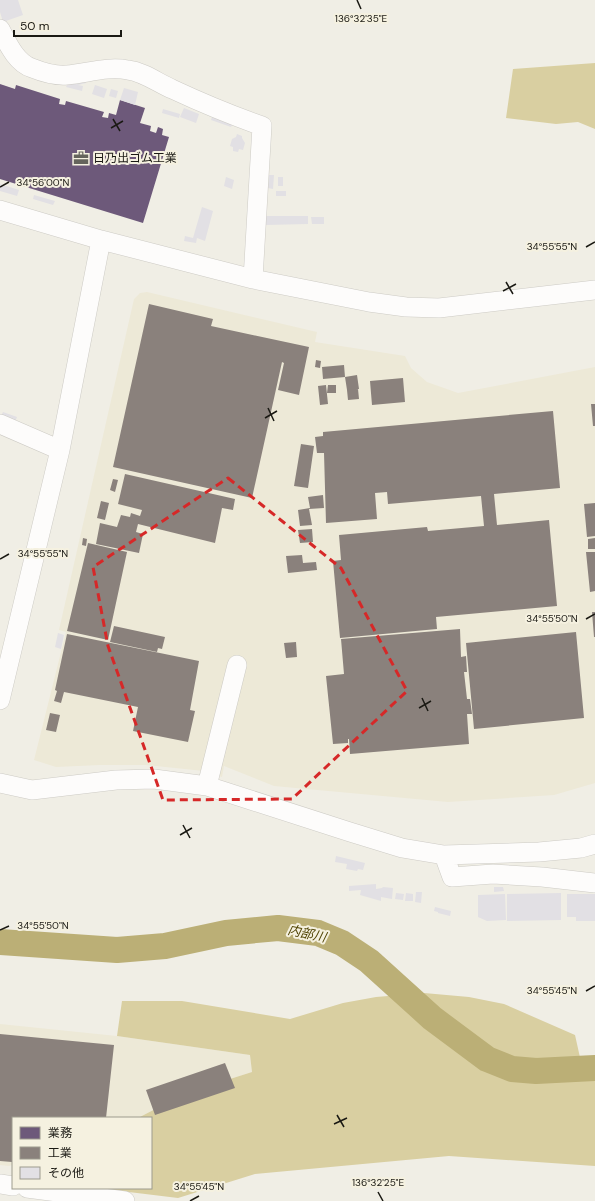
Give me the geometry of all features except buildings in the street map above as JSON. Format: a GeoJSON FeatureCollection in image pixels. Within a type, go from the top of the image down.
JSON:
{"type":"FeatureCollection","features":[{"type":"Feature","properties":{"kind":"street"},"geometry":{"type":"LineString","coordinates":[[0,28],[10,47],[20,60],[31,68],[66,75],[118,68],[130,70],[218,110],[262,126],[253,279]]}},
{"type":"Feature","properties":{"kind":"street"},"geometry":{"type":"LineString","coordinates":[[0,210],[101,240],[253,279],[369,302],[406,307],[439,308],[595,290]]}},
{"type":"Feature","properties":{"kind":"street"},"geometry":{"type":"LineString","coordinates":[[0,700],[60,450],[101,240]]}},
{"type":"Feature","properties":{"kind":"street"},"geometry":{"type":"LineString","coordinates":[[0,424],[60,450]]}},
{"type":"Feature","properties":{"kind":"street"},"geometry":{"type":"LineString","coordinates":[[207,786],[237,665]]}},
{"type":"Feature","properties":{"kind":"street"},"geometry":{"type":"LineString","coordinates":[[0,783],[32,790],[116,780],[154,779],[207,786],[402,848],[444,855],[539,852],[581,848],[595,844]]}},
{"type":"Feature","properties":{"kind":"street"},"geometry":{"type":"LineString","coordinates":[[444,855],[452,877],[493,874],[595,882]]}},
{"type":"Feature","properties":{"kind":"street"},"geometry":{"type":"LineString","coordinates":[[0,1184],[12,1186]]}},
{"type":"Feature","properties":{"kind":"street"},"geometry":{"type":"LineString","coordinates":[[34,1189],[125,1201]]}},
{"type":"Feature","properties":{"kind":"highlighted area"},"geometry":{"type":"Polygon","coordinates":[[[228,478],[341,568],[407,691],[292,799],[163,800],[108,646],[93,567],[228,478]]]}},
{"type":"Feature","properties":{"kind":"shaded area"},"geometry":{"type":"Polygon","coordinates":[[[595,63],[595,129],[578,122],[556,124],[506,118],[513,69],[595,63]]]}},
{"type":"Feature","properties":{"kind":"shaded area"},"geometry":{"type":"Polygon","coordinates":[[[147,292],[317,332],[315,342],[405,356],[411,368],[427,382],[458,393],[595,367],[595,783],[554,795],[448,802],[274,786],[224,766],[222,777],[204,771],[146,765],[56,767],[34,760],[66,632],[59,630],[134,299],[140,293],[147,292]]]}},
{"type":"Feature","properties":{"kind":"shaded area"},"geometry":{"type":"Polygon","coordinates":[[[424,993],[469,997],[504,1004],[575,1035],[583,1071],[595,1071],[595,1166],[449,1156],[255,1174],[178,1198],[104,1189],[152,1189],[152,1117],[140,1117],[186,1093],[252,1072],[250,1055],[117,1036],[122,1001],[182,1001],[290,1019],[343,1003],[376,997],[424,993]]]}},
{"type":"Feature","properties":{"kind":"shaded area"},"geometry":{"type":"Polygon","coordinates":[[[0,1024],[117,1036],[250,1055],[252,1072],[186,1093],[140,1117],[12,1117],[12,1165],[0,1165],[0,1024]]]}},
{"type":"Feature","properties":{"kind":"waterway","name":"内部川"},"geometry":{"type":"LineString","coordinates":[[0,942],[117,950],[165,946],[226,933],[278,928],[318,933],[342,943],[369,961],[432,1018],[487,1059],[512,1069],[536,1071],[595,1068]]}},
{"type":"Feature","properties":{"kind":"place","name":"日乃出ゴム工業"},"geometry":{"type":"Point","coordinates":[81,158]}}]}
